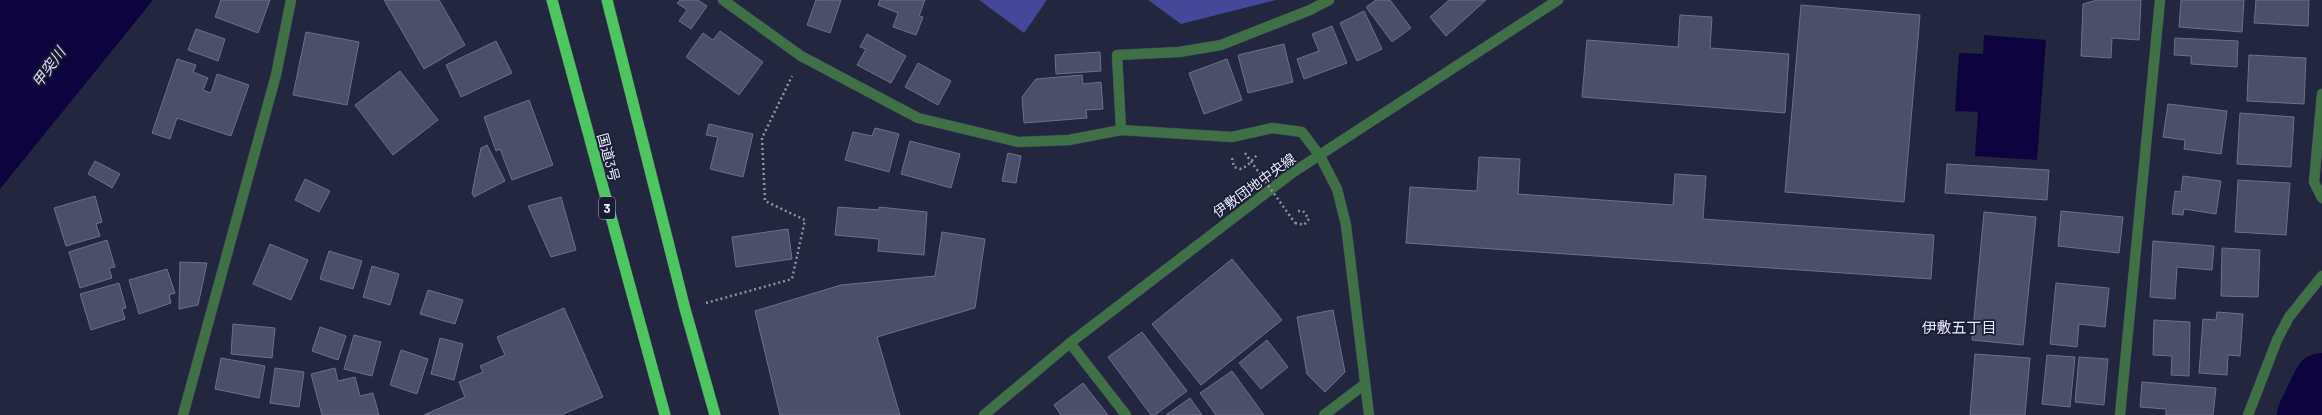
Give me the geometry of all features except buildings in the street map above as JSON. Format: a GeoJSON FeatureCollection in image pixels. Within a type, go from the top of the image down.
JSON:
{"type":"FeatureCollection","features":[{"type":"Feature","properties":{"kind":"highway","name":"国道3号"},"geometry":{"type":"LineString","coordinates":[[552,0],[664,415]]}},
{"type":"Feature","properties":{"kind":"highway"},"geometry":{"type":"LineString","coordinates":[[607,0],[685,309],[715,415]]}},
{"type":"Feature","properties":{"kind":"street"},"geometry":{"type":"LineString","coordinates":[[183,415],[276,76],[290,0]]}},
{"type":"Feature","properties":{"kind":"street"},"geometry":{"type":"LineString","coordinates":[[722,0],[801,56],[918,118],[1018,142],[1069,140],[1121,130],[1232,137],[1272,128],[1302,132],[1320,156],[1337,189],[1346,226],[1368,415]]}},
{"type":"Feature","properties":{"kind":"street"},"geometry":{"type":"LineString","coordinates":[[1121,130],[1117,55],[1179,52],[1221,44],[1310,10],[1329,0]]}},
{"type":"Feature","properties":{"kind":"street","name":"伊敷団地中央線"},"geometry":{"type":"LineString","coordinates":[[984,415],[1070,343],[1252,202],[1292,173],[1558,0]]}},
{"type":"Feature","properties":{"kind":"street"},"geometry":{"type":"LineString","coordinates":[[2120,415],[2160,0]]}},
{"type":"Feature","properties":{"kind":"street"},"geometry":{"type":"LineString","coordinates":[[2322,94],[2314,182],[2322,198]]}},
{"type":"Feature","properties":{"kind":"street"},"geometry":{"type":"LineString","coordinates":[[2248,415],[2277,340],[2289,317],[2322,276]]}},
{"type":"Feature","properties":{"kind":"street"},"geometry":{"type":"LineString","coordinates":[[1070,343],[1126,415]]}},
{"type":"Feature","properties":{"kind":"street"},"geometry":{"type":"LineString","coordinates":[[1324,415],[1365,384]]}},
{"type":"Feature","properties":{"kind":"path"},"geometry":{"type":"LineString","coordinates":[[685,309],[792,279],[805,220],[766,202],[762,138],[801,56]]}},
{"type":"Feature","properties":{"kind":"path"},"geometry":{"type":"LineString","coordinates":[[1240,150],[1246,153],[1297,226],[1304,226],[1308,218],[1304,210],[1298,210]]}},
{"type":"Feature","properties":{"kind":"path"},"geometry":{"type":"LineString","coordinates":[[1232,156],[1231,161],[1234,167],[1240,169],[1247,166],[1257,154],[1263,153]]}},
{"type":"Feature","properties":{"kind":"shaded area"},"geometry":{"type":"Polygon","coordinates":[[[979,0],[1047,0],[1024,33],[979,0]]]}},
{"type":"Feature","properties":{"kind":"shaded area"},"geometry":{"type":"Polygon","coordinates":[[[1148,0],[1276,0],[1181,24],[1148,0]]]}},
{"type":"Feature","properties":{"kind":"water","name":"甲突川"},"geometry":{"type":"Polygon","coordinates":[[[0,0],[153,0],[0,189],[0,0]]]}},
{"type":"Feature","properties":{"kind":"water"},"geometry":{"type":"Polygon","coordinates":[[[1984,35],[2046,40],[2037,160],[1975,156],[1978,112],[1955,111],[1959,53],[1983,54],[1984,35]]]}},
{"type":"Feature","properties":{"kind":"waterway"},"geometry":{"type":"LineString","coordinates":[[2306,415],[2322,382]]}},
{"type":"Feature","properties":{"kind":"district","name":"伊敷五丁目"},"geometry":{"type":"Point","coordinates":[1959,327]}}]}
